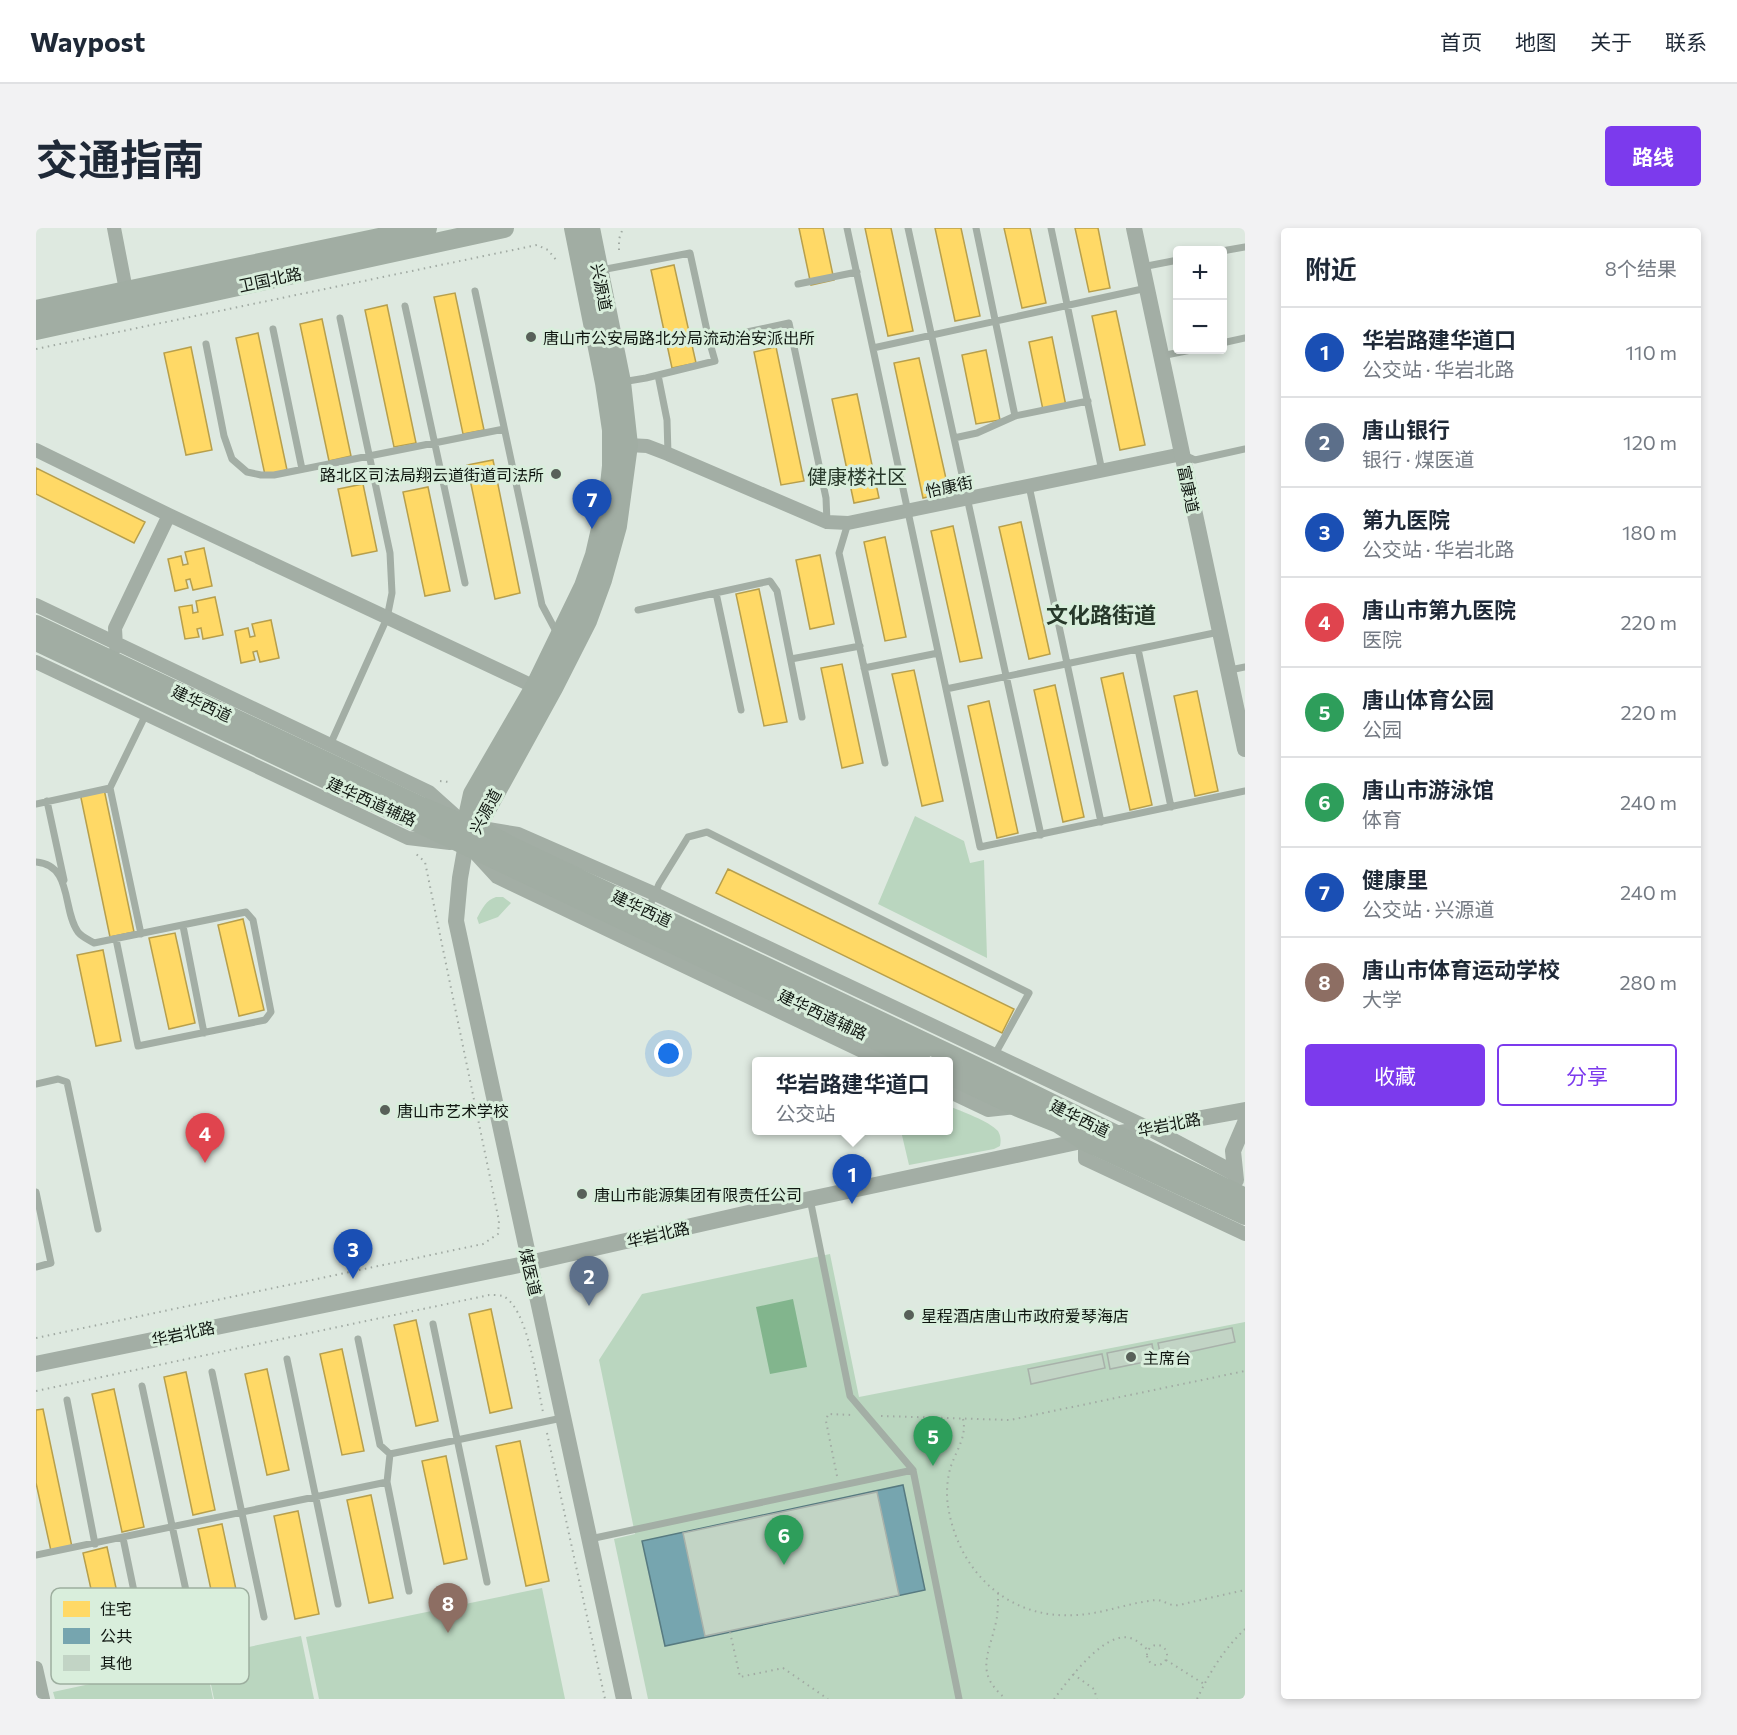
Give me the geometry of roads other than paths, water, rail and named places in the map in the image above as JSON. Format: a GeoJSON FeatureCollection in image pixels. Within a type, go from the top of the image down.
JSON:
{"type":"FeatureCollection","features":[{"type":"Feature","properties":{"kind":"main road","name":"卫国北路"},"geometry":{"type":"LineString","coordinates":[[36,310],[427,228]]}},
{"type":"Feature","properties":{"kind":"main road","name":"卫国北路"},"geometry":{"type":"LineString","coordinates":[[36,330],[504,228]]}},
{"type":"Feature","properties":{"kind":"main road","name":"兴源道"},"geometry":{"type":"LineString","coordinates":[[470,833],[473,794],[534,687],[584,586],[595,555],[609,494],[612,430],[605,383],[574,228]]}},
{"type":"Feature","properties":{"kind":"main road","name":"兴源道"},"geometry":{"type":"LineString","coordinates":[[470,833],[553,688],[586,621],[602,580],[617,526],[628,445],[621,382],[591,228]]}},
{"type":"Feature","properties":{"kind":"main road","name":"建华西道"},"geometry":{"type":"LineString","coordinates":[[36,625],[470,833],[912,1057]]}},
{"type":"Feature","properties":{"kind":"main road","name":"建华西道"},"geometry":{"type":"LineString","coordinates":[[36,641],[470,833],[512,847],[651,902],[991,1064],[1114,1134],[1241,1186]]}},
{"type":"Feature","properties":{"kind":"main road","name":"建华西道"},"geometry":{"type":"LineString","coordinates":[[953,1076],[1058,1123],[1085,1140],[1245,1215]]}},
{"type":"Feature","properties":{"kind":"street"},"geometry":{"type":"LineString","coordinates":[[114,228],[126,290]]}},
{"type":"Feature","properties":{"kind":"street","name":"富康道"},"geometry":{"type":"LineString","coordinates":[[1134,228],[1245,749]]}},
{"type":"Feature","properties":{"kind":"street","name":"怡康街"},"geometry":{"type":"LineString","coordinates":[[628,445],[647,446],[668,454],[827,522],[848,523],[1182,454]]}},
{"type":"Feature","properties":{"kind":"street"},"geometry":{"type":"LineString","coordinates":[[36,450],[534,687]]}},
{"type":"Feature","properties":{"kind":"street"},"geometry":{"type":"LineString","coordinates":[[123,666],[115,642],[115,628],[169,515]]}},
{"type":"Feature","properties":{"kind":"street","name":"建华西道辅路"},"geometry":{"type":"LineString","coordinates":[[36,605],[429,792],[470,833],[497,877],[875,1057]]}},
{"type":"Feature","properties":{"kind":"street","name":"建华西道辅路"},"geometry":{"type":"LineString","coordinates":[[36,662],[408,838],[470,833]]}},
{"type":"Feature","properties":{"kind":"street","name":"煤医道"},"geometry":{"type":"LineString","coordinates":[[470,833],[459,878],[456,921],[624,1699]]}},
{"type":"Feature","properties":{"kind":"street"},"geometry":{"type":"LineString","coordinates":[[991,1064],[1149,1128],[1241,1186]]}},
{"type":"Feature","properties":{"kind":"street"},"geometry":{"type":"LineString","coordinates":[[953,1093],[988,1110],[1018,1107]]}},
{"type":"Feature","properties":{"kind":"street","name":"华岩北路"},"geometry":{"type":"LineString","coordinates":[[36,1364],[529,1263],[1085,1140],[1245,1110]]}},
{"type":"Feature","properties":{"kind":"street"},"geometry":{"type":"LineString","coordinates":[[1241,1186],[1233,1151],[1245,1123]]}},
{"type":"Feature","properties":{"kind":"street"},"geometry":{"type":"LineString","coordinates":[[1085,1140],[1085,1159],[1245,1234]]}},
{"type":"Feature","properties":{"kind":"street"},"geometry":{"type":"LineString","coordinates":[[36,1668],[40,1693]]}},
{"type":"Feature","properties":{"kind":"lane"},"geometry":{"type":"LineString","coordinates":[[847,228],[980,848],[1245,791]]}},
{"type":"Feature","properties":{"kind":"lane"},"geometry":{"type":"LineString","coordinates":[[908,228],[1041,835]]}},
{"type":"Feature","properties":{"kind":"lane"},"geometry":{"type":"LineString","coordinates":[[976,228],[1015,416]]}},
{"type":"Feature","properties":{"kind":"lane"},"geometry":{"type":"LineString","coordinates":[[1051,228],[1102,471]]}},
{"type":"Feature","properties":{"kind":"lane"},"geometry":{"type":"LineString","coordinates":[[1227,250],[1245,247]]}},
{"type":"Feature","properties":{"kind":"lane"},"geometry":{"type":"LineString","coordinates":[[598,271],[690,253],[715,361],[621,382]]}},
{"type":"Feature","properties":{"kind":"lane"},"geometry":{"type":"LineString","coordinates":[[1142,267],[1173,261]]}},
{"type":"Feature","properties":{"kind":"lane"},"geometry":{"type":"LineString","coordinates":[[798,284],[856,272]]}},
{"type":"Feature","properties":{"kind":"lane"},"geometry":{"type":"LineString","coordinates":[[873,348],[1147,288]]}},
{"type":"Feature","properties":{"kind":"lane"},"geometry":{"type":"LineString","coordinates":[[475,291],[542,605],[559,636]]}},
{"type":"Feature","properties":{"kind":"lane"},"geometry":{"type":"LineString","coordinates":[[405,306],[465,583]]}},
{"type":"Feature","properties":{"kind":"lane"},"geometry":{"type":"LineString","coordinates":[[330,745],[387,618],[392,593],[390,553],[340,318]]}},
{"type":"Feature","properties":{"kind":"lane"},"geometry":{"type":"LineString","coordinates":[[709,340],[789,323],[826,498],[827,522]]}},
{"type":"Feature","properties":{"kind":"lane"},"geometry":{"type":"LineString","coordinates":[[273,329],[302,469]]}},
{"type":"Feature","properties":{"kind":"lane"},"geometry":{"type":"LineString","coordinates":[[1227,342],[1245,338]]}},
{"type":"Feature","properties":{"kind":"lane"},"geometry":{"type":"LineString","coordinates":[[206,344],[224,436],[232,459],[247,472],[274,475],[504,429]]}},
{"type":"Feature","properties":{"kind":"lane"},"geometry":{"type":"LineString","coordinates":[[1161,356],[1173,354]]}},
{"type":"Feature","properties":{"kind":"lane"},"geometry":{"type":"LineString","coordinates":[[658,375],[667,420],[668,454]]}},
{"type":"Feature","properties":{"kind":"lane"},"geometry":{"type":"LineString","coordinates":[[954,438],[977,433],[1015,416],[1088,401]]}},
{"type":"Feature","properties":{"kind":"lane"},"geometry":{"type":"LineString","coordinates":[[1182,454],[1195,460],[1245,449]]}},
{"type":"Feature","properties":{"kind":"lane"},"geometry":{"type":"LineString","coordinates":[[1029,486],[1101,822]]}},
{"type":"Feature","properties":{"kind":"lane"},"geometry":{"type":"LineString","coordinates":[[848,523],[840,553],[885,763]]}},
{"type":"Feature","properties":{"kind":"lane"},"geometry":{"type":"LineString","coordinates":[[638,610],[770,581],[777,591],[802,717]]}},
{"type":"Feature","properties":{"kind":"lane"},"geometry":{"type":"LineString","coordinates":[[716,593],[741,710]]}},
{"type":"Feature","properties":{"kind":"lane"},"geometry":{"type":"LineString","coordinates":[[946,689],[1220,632]]}},
{"type":"Feature","properties":{"kind":"lane"},"geometry":{"type":"LineString","coordinates":[[791,659],[860,646]]}},
{"type":"Feature","properties":{"kind":"lane"},"geometry":{"type":"LineString","coordinates":[[1138,648],[1171,807]]}},
{"type":"Feature","properties":{"kind":"lane"},"geometry":{"type":"LineString","coordinates":[[864,668],[938,653]]}},
{"type":"Feature","properties":{"kind":"lane"},"geometry":{"type":"LineString","coordinates":[[1228,670],[1245,667]]}},
{"type":"Feature","properties":{"kind":"lane"},"geometry":{"type":"LineString","coordinates":[[141,934],[111,788],[146,714]]}},
{"type":"Feature","properties":{"kind":"lane"},"geometry":{"type":"LineString","coordinates":[[36,804],[111,788]]}},
{"type":"Feature","properties":{"kind":"lane"},"geometry":{"type":"LineString","coordinates":[[47,801],[74,925],[80,935],[94,943],[246,912],[253,920],[271,1012],[265,1020],[138,1046],[116,939]]}},
{"type":"Feature","properties":{"kind":"lane"},"geometry":{"type":"LineString","coordinates":[[651,902],[688,837],[707,832],[1029,993],[991,1064]]}},
{"type":"Feature","properties":{"kind":"lane"},"geometry":{"type":"LineString","coordinates":[[36,862],[44,863],[56,871],[66,889]]}},
{"type":"Feature","properties":{"kind":"lane"},"geometry":{"type":"LineString","coordinates":[[183,926],[204,1033]]}},
{"type":"Feature","properties":{"kind":"lane"},"geometry":{"type":"LineString","coordinates":[[36,1084],[58,1079],[66,1082],[98,1229]]}},
{"type":"Feature","properties":{"kind":"lane"},"geometry":{"type":"LineString","coordinates":[[36,1192],[51,1263],[36,1267]]}},
{"type":"Feature","properties":{"kind":"lane"},"geometry":{"type":"LineString","coordinates":[[810,1199],[850,1396],[913,1470],[959,1699]]}},
{"type":"Feature","properties":{"kind":"lane"},"geometry":{"type":"LineString","coordinates":[[433,1324],[487,1582]]}},
{"type":"Feature","properties":{"kind":"lane"},"geometry":{"type":"LineString","coordinates":[[358,1339],[380,1445],[390,1454]]}},
{"type":"Feature","properties":{"kind":"lane"},"geometry":{"type":"LineString","coordinates":[[287,1359],[338,1604]]}},
{"type":"Feature","properties":{"kind":"lane"},"geometry":{"type":"LineString","coordinates":[[212,1372],[264,1617]]}},
{"type":"Feature","properties":{"kind":"lane"},"geometry":{"type":"LineString","coordinates":[[142,1386],[186,1588]]}},
{"type":"Feature","properties":{"kind":"lane"},"geometry":{"type":"LineString","coordinates":[[67,1400],[95,1544]]}},
{"type":"Feature","properties":{"kind":"lane"},"geometry":{"type":"LineString","coordinates":[[390,1454],[564,1418]]}},
{"type":"Feature","properties":{"kind":"lane"},"geometry":{"type":"LineString","coordinates":[[390,1454],[387,1482],[409,1591]]}},
{"type":"Feature","properties":{"kind":"lane"},"geometry":{"type":"LineString","coordinates":[[590,1539],[913,1470]]}},
{"type":"Feature","properties":{"kind":"lane"},"geometry":{"type":"LineString","coordinates":[[36,1555],[387,1482]]}},
{"type":"Feature","properties":{"kind":"lane"},"geometry":{"type":"LineString","coordinates":[[123,1538],[133,1588]]}},
{"type":"Feature","properties":{"kind":"place","name":"唐山市公安局路北分局流动治安派出所"},"geometry":{"type":"Point","coordinates":[531,337]}},
{"type":"Feature","properties":{"kind":"place","name":"路北区司法局翔云道街道司法所"},"geometry":{"type":"Point","coordinates":[556,474]}},
{"type":"Feature","properties":{"kind":"place","name":"健康里"},"geometry":{"type":"Point","coordinates":[592,529]}},
{"type":"Feature","properties":{"kind":"place","name":"唐山市艺术学校"},"geometry":{"type":"Point","coordinates":[385,1110]}},
{"type":"Feature","properties":{"kind":"place","name":"唐山市第九医院"},"geometry":{"type":"Point","coordinates":[205,1163]}},
{"type":"Feature","properties":{"kind":"place","name":"唐山市能源集团有限责任公司"},"geometry":{"type":"Point","coordinates":[582,1194]}},
{"type":"Feature","properties":{"kind":"place","name":"华岩路建华道口"},"geometry":{"type":"Point","coordinates":[852,1204]}},
{"type":"Feature","properties":{"kind":"place","name":"第九医院"},"geometry":{"type":"Point","coordinates":[353,1279]}},
{"type":"Feature","properties":{"kind":"place","name":"唐山银行"},"geometry":{"type":"Point","coordinates":[589,1306]}},
{"type":"Feature","properties":{"kind":"place","name":"星程酒店唐山市政府爱琴海店"},"geometry":{"type":"Point","coordinates":[909,1315]}},
{"type":"Feature","properties":{"kind":"place","name":"主席台"},"geometry":{"type":"Point","coordinates":[1131,1357]}},
{"type":"Feature","properties":{"kind":"place","name":"唐山体育公园"},"geometry":{"type":"Point","coordinates":[933,1466]}},
{"type":"Feature","properties":{"kind":"place","name":"唐山市游泳馆"},"geometry":{"type":"Point","coordinates":[784,1565]}},
{"type":"Feature","properties":{"kind":"place","name":"唐山市体育运动学校"},"geometry":{"type":"Point","coordinates":[448,1633]}},
{"type":"Feature","properties":{"kind":"district","name":"健康楼社区"},"geometry":{"type":"Point","coordinates":[857,476]}},
{"type":"Feature","properties":{"kind":"district","name":"文化路街道"},"geometry":{"type":"Point","coordinates":[1101,614]}}]}
